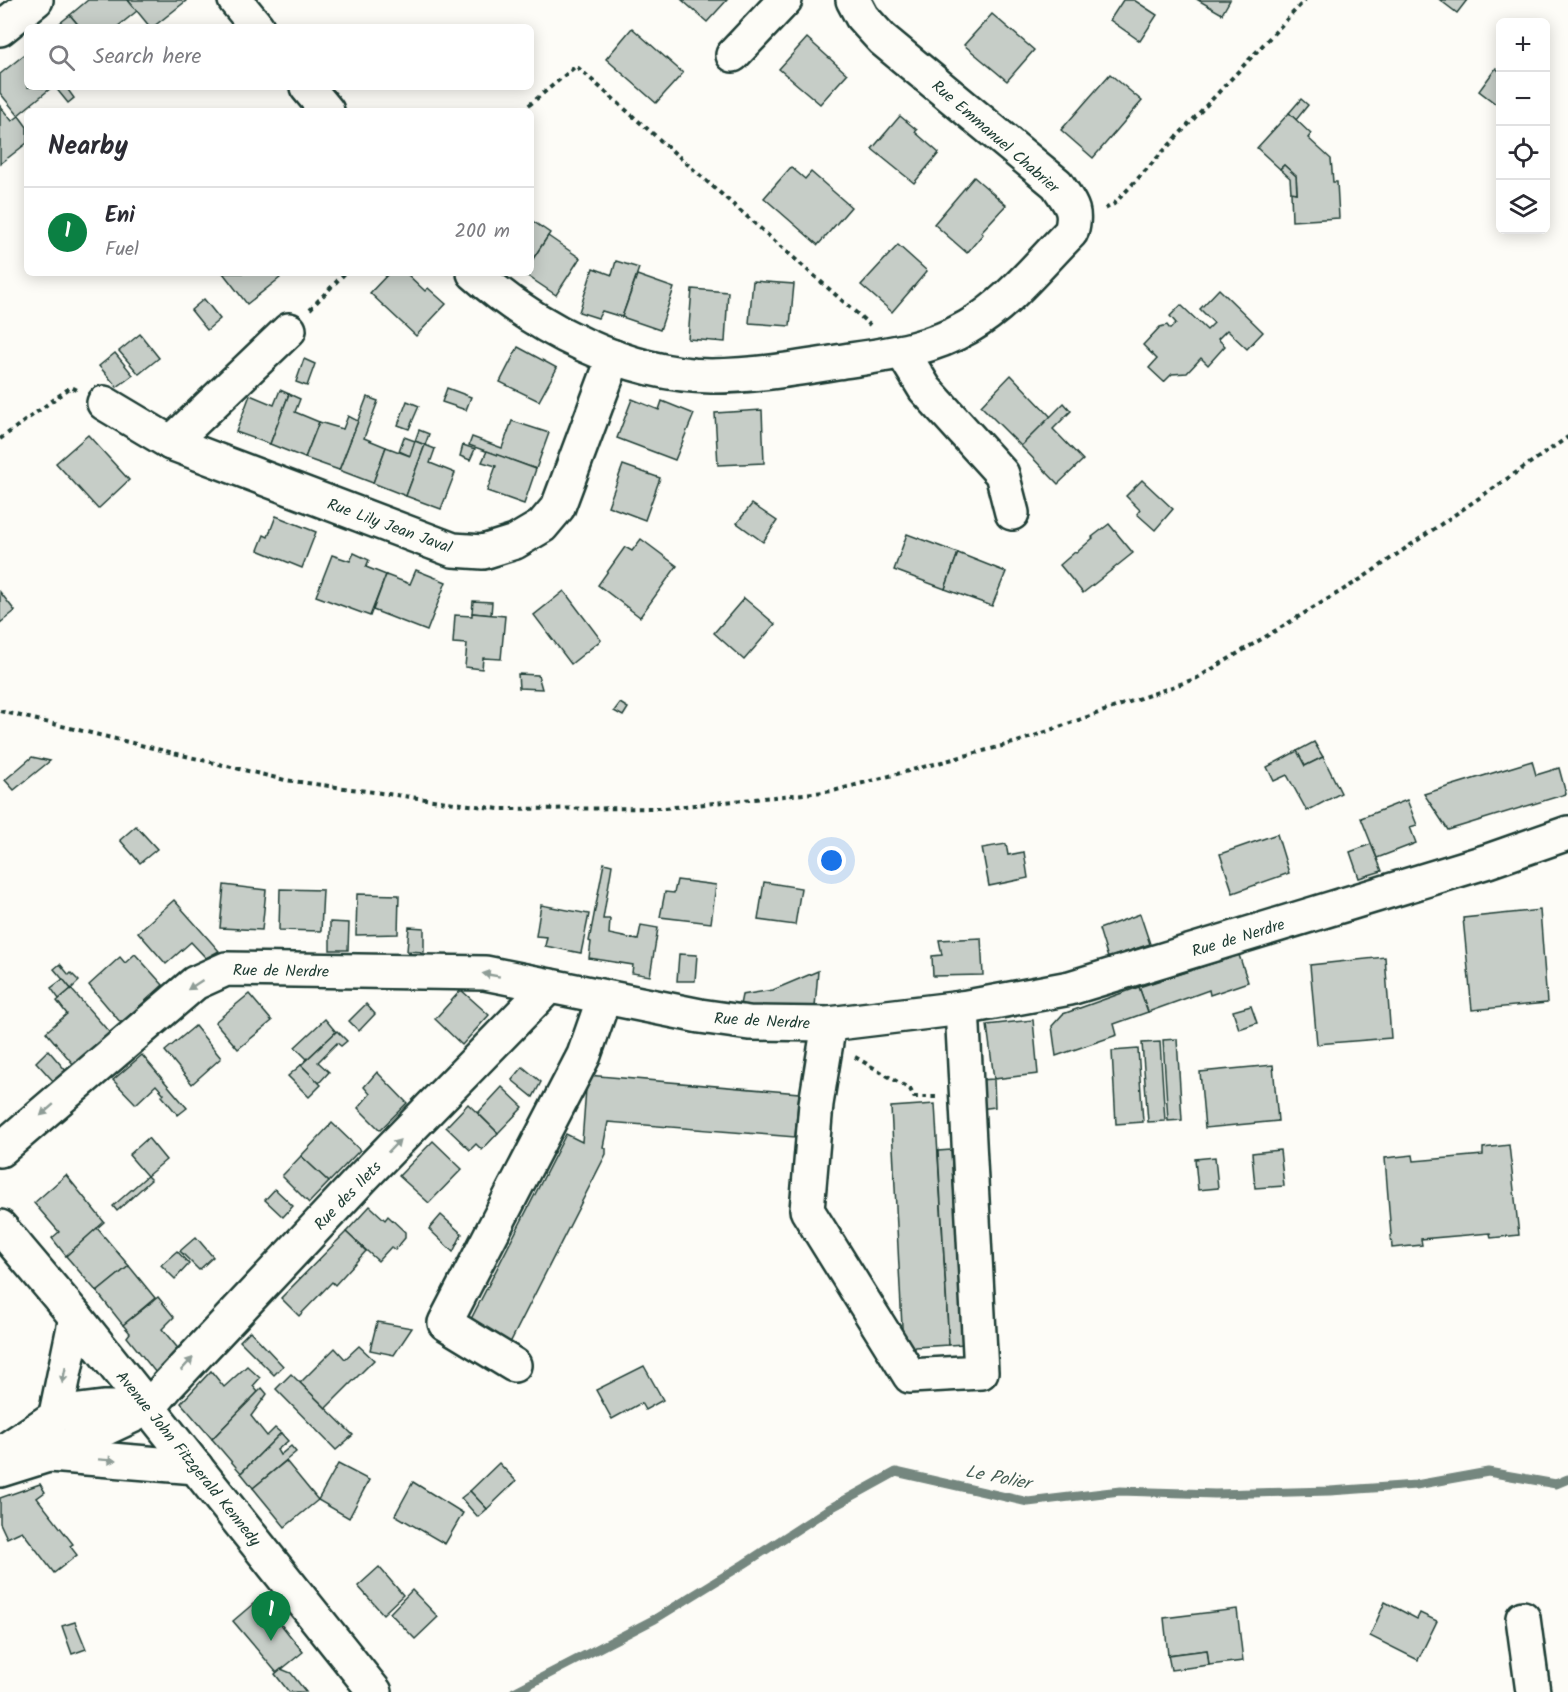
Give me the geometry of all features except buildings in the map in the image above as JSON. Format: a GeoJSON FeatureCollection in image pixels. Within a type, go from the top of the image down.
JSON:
{"type":"FeatureCollection","features":[{"type":"Feature","properties":{"kind":"street"},"geometry":{"type":"LineString","coordinates":[[0,28],[36,0]]}},
{"type":"Feature","properties":{"kind":"street"},"geometry":{"type":"LineString","coordinates":[[235,0],[255,24]]}},
{"type":"Feature","properties":{"kind":"street"},"geometry":{"type":"LineString","coordinates":[[733,55],[785,0]]}},
{"type":"Feature","properties":{"kind":"street","name":"Rue Emmanuel Chabrier"},"geometry":{"type":"LineString","coordinates":[[854,0],[862,17],[882,39],[1057,184],[1076,218]]}},
{"type":"Feature","properties":{"kind":"street"},"geometry":{"type":"LineString","coordinates":[[310,90],[324,108]]}},
{"type":"Feature","properties":{"kind":"street"},"geometry":{"type":"LineString","coordinates":[[477,276],[501,297],[550,329],[614,357],[658,371],[709,376],[760,374],[903,352],[936,343],[969,327],[1000,304],[1071,232],[1076,218]]}},
{"type":"Feature","properties":{"kind":"street"},"geometry":{"type":"LineString","coordinates":[[171,443],[289,330]]}},
{"type":"Feature","properties":{"kind":"street"},"geometry":{"type":"LineString","coordinates":[[903,352],[925,389],[1002,474],[1012,513]]}},
{"type":"Feature","properties":{"kind":"street","name":"Rue Lily Jean Javal"},"geometry":{"type":"LineString","coordinates":[[104,403],[171,443],[453,550],[483,552],[524,537],[542,526],[558,507],[614,357]]}},
{"type":"Feature","properties":{"kind":"street","name":"Rue de Nerdre"},"geometry":{"type":"LineString","coordinates":[[0,1150],[195,983],[226,969],[485,973],[700,1016],[827,1032],[1070,988],[1488,861],[1568,833]]}},
{"type":"Feature","properties":{"kind":"street","name":"Rue des Ilets"},"geometry":{"type":"LineString","coordinates":[[149,1408],[166,1386],[363,1177],[549,986]]}},
{"type":"Feature","properties":{"kind":"street"},"geometry":{"type":"LineString","coordinates":[[514,1365],[446,1323],[584,1055],[604,998]]}},
{"type":"Feature","properties":{"kind":"street"},"geometry":{"type":"LineString","coordinates":[[827,1032],[804,1163],[807,1210],[910,1376],[981,1372],[962,1008]]}},
{"type":"Feature","properties":{"kind":"street","name":"Avenue John Fitzgerald Kennedy"},"geometry":{"type":"LineString","coordinates":[[0,1227],[76,1317],[375,1692]]}},
{"type":"Feature","properties":{"kind":"street"},"geometry":{"type":"LineString","coordinates":[[0,1454],[56,1414],[76,1317]]}},
{"type":"Feature","properties":{"kind":"street"},"geometry":{"type":"LineString","coordinates":[[56,1414],[103,1407],[149,1408]]}},
{"type":"Feature","properties":{"kind":"street"},"geometry":{"type":"LineString","coordinates":[[0,1470],[48,1455],[149,1408]]}},
{"type":"Feature","properties":{"kind":"street"},"geometry":{"type":"LineString","coordinates":[[48,1455],[196,1467]]}},
{"type":"Feature","properties":{"kind":"street"},"geometry":{"type":"LineString","coordinates":[[1523,1617],[1533,1692]]}},
{"type":"Feature","properties":{"kind":"path"},"geometry":{"type":"LineString","coordinates":[[1076,218],[1098,213],[1114,204],[1305,0]]}},
{"type":"Feature","properties":{"kind":"path"},"geometry":{"type":"LineString","coordinates":[[526,108],[576,66],[903,352]]}},
{"type":"Feature","properties":{"kind":"path"},"geometry":{"type":"LineString","coordinates":[[289,330],[342,276]]}},
{"type":"Feature","properties":{"kind":"path"},"geometry":{"type":"LineString","coordinates":[[0,439],[71,387],[104,403]]}},
{"type":"Feature","properties":{"kind":"path"},"geometry":{"type":"LineString","coordinates":[[0,711],[285,780],[499,809],[665,808],[834,791],[1017,742],[1197,678],[1361,579],[1568,438]]}},
{"type":"Feature","properties":{"kind":"path"},"geometry":{"type":"LineString","coordinates":[[827,1032],[910,1089],[914,1098],[930,1097]]}},
{"type":"Feature","properties":{"kind":"waterway","name":"Le Polier"},"geometry":{"type":"LineString","coordinates":[[514,1692],[655,1619],[827,1510],[896,1472],[1028,1502],[1120,1491],[1215,1494],[1330,1491],[1416,1485],[1488,1472],[1556,1484],[1568,1479]]}},
{"type":"Feature","properties":{"kind":"place","name":"Eni"},"geometry":{"type":"Point","coordinates":[271,1641]}}]}
